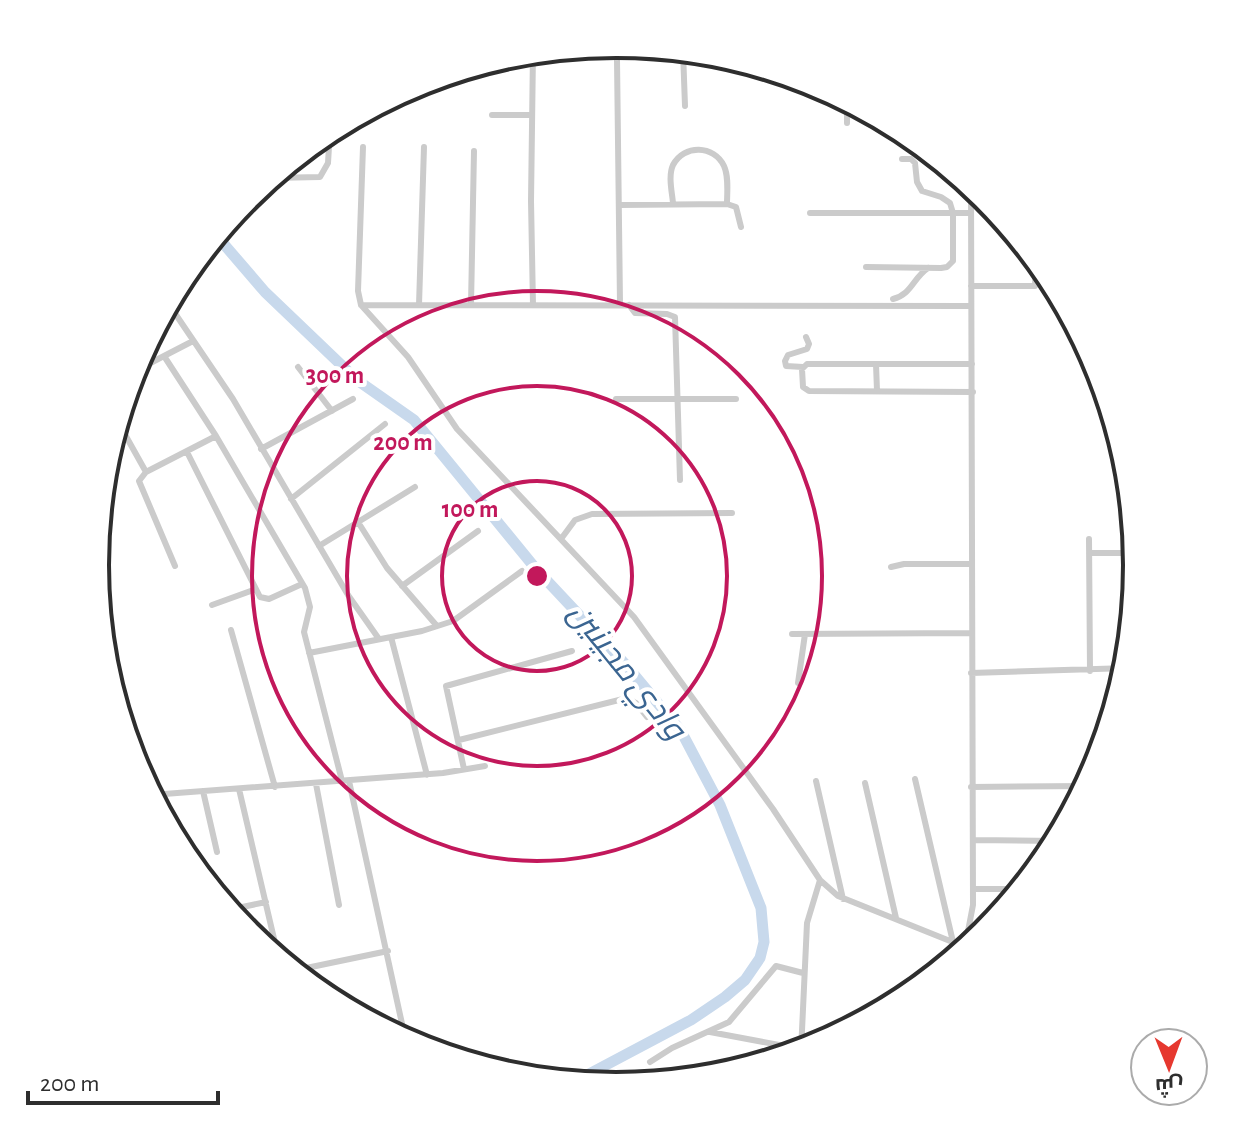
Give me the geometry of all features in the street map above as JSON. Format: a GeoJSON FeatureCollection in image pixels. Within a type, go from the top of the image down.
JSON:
{"type":"FeatureCollection","features":[{"type":"Feature","properties":{"kind":"street"},"geometry":{"type":"LineString","coordinates":[[617,60],[620,304]]}},
{"type":"Feature","properties":{"kind":"street"},"geometry":{"type":"LineString","coordinates":[[683,62],[685,106]]}},
{"type":"Feature","properties":{"kind":"street"},"geometry":{"type":"LineString","coordinates":[[533,65],[533,305]]}},
{"type":"Feature","properties":{"kind":"street"},"geometry":{"type":"LineString","coordinates":[[847,113],[847,123]]}},
{"type":"Feature","properties":{"kind":"street"},"geometry":{"type":"LineString","coordinates":[[492,115],[532,115]]}},
{"type":"Feature","properties":{"kind":"street"},"geometry":{"type":"LineString","coordinates":[[363,147],[358,291],[361,305],[408,357],[457,429],[634,617],[773,809],[820,880],[843,899],[953,942]]}},
{"type":"Feature","properties":{"kind":"street"},"geometry":{"type":"LineString","coordinates":[[419,305],[424,147]]}},
{"type":"Feature","properties":{"kind":"street"},"geometry":{"type":"LineString","coordinates":[[290,178],[320,177],[328,163],[329,148]]}},
{"type":"Feature","properties":{"kind":"street"},"geometry":{"type":"LineString","coordinates":[[673,203],[671,173],[674,164],[688,152],[699,149],[717,156],[724,166],[728,181],[727,204]]}},
{"type":"Feature","properties":{"kind":"street"},"geometry":{"type":"LineString","coordinates":[[471,305],[474,151]]}},
{"type":"Feature","properties":{"kind":"street"},"geometry":{"type":"LineString","coordinates":[[866,267],[947,267],[953,261],[953,213],[947,199],[922,191],[917,182],[915,163],[911,159],[902,159]]}},
{"type":"Feature","properties":{"kind":"street"},"geometry":{"type":"LineString","coordinates":[[969,929],[973,889],[971,203]]}},
{"type":"Feature","properties":{"kind":"street"},"geometry":{"type":"LineString","coordinates":[[619,205],[727,204],[736,207],[741,227]]}},
{"type":"Feature","properties":{"kind":"street"},"geometry":{"type":"LineString","coordinates":[[810,213],[971,213]]}},
{"type":"Feature","properties":{"kind":"street"},"geometry":{"type":"LineString","coordinates":[[893,299],[909,292],[919,275],[928,268]]}},
{"type":"Feature","properties":{"kind":"street"},"geometry":{"type":"LineString","coordinates":[[971,286],[1035,286],[1035,280]]}},
{"type":"Feature","properties":{"kind":"street"},"geometry":{"type":"LineString","coordinates":[[361,305],[971,306]]}},
{"type":"Feature","properties":{"kind":"street"},"geometry":{"type":"LineString","coordinates":[[629,305],[635,313],[675,317],[680,480]]}},
{"type":"Feature","properties":{"kind":"street"},"geometry":{"type":"LineString","coordinates":[[176,315],[233,399],[348,595],[379,639]]}},
{"type":"Feature","properties":{"kind":"street"},"geometry":{"type":"LineString","coordinates":[[806,337],[809,347],[805,352],[788,355],[786,366],[972,364]]}},
{"type":"Feature","properties":{"kind":"street"},"geometry":{"type":"LineString","coordinates":[[152,362],[193,341]]}},
{"type":"Feature","properties":{"kind":"street"},"geometry":{"type":"LineString","coordinates":[[164,356],[216,436],[309,599],[304,624],[309,653],[346,781],[388,951],[403,1026]]}},
{"type":"Feature","properties":{"kind":"street"},"geometry":{"type":"LineString","coordinates":[[876,364],[877,391]]}},
{"type":"Feature","properties":{"kind":"street"},"geometry":{"type":"LineString","coordinates":[[298,367],[332,411]]}},
{"type":"Feature","properties":{"kind":"street"},"geometry":{"type":"LineString","coordinates":[[803,367],[803,387],[807,391],[973,392]]}},
{"type":"Feature","properties":{"kind":"street"},"geometry":{"type":"LineString","coordinates":[[261,449],[353,399]]}},
{"type":"Feature","properties":{"kind":"street"},"geometry":{"type":"LineString","coordinates":[[616,399],[736,399]]}},
{"type":"Feature","properties":{"kind":"street"},"geometry":{"type":"LineString","coordinates":[[291,499],[385,424]]}},
{"type":"Feature","properties":{"kind":"street"},"geometry":{"type":"LineString","coordinates":[[126,436],[146,472]]}},
{"type":"Feature","properties":{"kind":"street"},"geometry":{"type":"LineString","coordinates":[[175,566],[140,486],[141,476],[216,436]]}},
{"type":"Feature","properties":{"kind":"street"},"geometry":{"type":"LineString","coordinates":[[187,452],[260,597],[269,599],[302,584]]}},
{"type":"Feature","properties":{"kind":"street"},"geometry":{"type":"LineString","coordinates":[[319,546],[415,487]]}},
{"type":"Feature","properties":{"kind":"street"},"geometry":{"type":"LineString","coordinates":[[561,539],[575,520],[592,514],[732,513]]}},
{"type":"Feature","properties":{"kind":"street"},"geometry":{"type":"LineString","coordinates":[[358,522],[387,568],[437,626]]}},
{"type":"Feature","properties":{"kind":"street"},"geometry":{"type":"LineString","coordinates":[[402,586],[478,531]]}},
{"type":"Feature","properties":{"kind":"street"},"geometry":{"type":"LineString","coordinates":[[1089,539],[1090,671]]}},
{"type":"Feature","properties":{"kind":"street"},"geometry":{"type":"LineString","coordinates":[[1089,553],[1124,553]]}},
{"type":"Feature","properties":{"kind":"street"},"geometry":{"type":"LineString","coordinates":[[891,567],[904,564],[972,564]]}},
{"type":"Feature","properties":{"kind":"street"},"geometry":{"type":"LineString","coordinates":[[309,653],[453,621],[522,571]]}},
{"type":"Feature","properties":{"kind":"street"},"geometry":{"type":"LineString","coordinates":[[212,605],[256,589]]}},
{"type":"Feature","properties":{"kind":"street"},"geometry":{"type":"LineString","coordinates":[[231,630],[275,787]]}},
{"type":"Feature","properties":{"kind":"street"},"geometry":{"type":"LineString","coordinates":[[792,634],[971,633]]}},
{"type":"Feature","properties":{"kind":"street"},"geometry":{"type":"LineString","coordinates":[[798,683],[805,634]]}},
{"type":"Feature","properties":{"kind":"street"},"geometry":{"type":"LineString","coordinates":[[391,637],[427,775]]}},
{"type":"Feature","properties":{"kind":"street"},"geometry":{"type":"LineString","coordinates":[[464,769],[446,686],[572,651]]}},
{"type":"Feature","properties":{"kind":"street"},"geometry":{"type":"LineString","coordinates":[[971,673],[1113,669]]}},
{"type":"Feature","properties":{"kind":"street"},"geometry":{"type":"LineString","coordinates":[[459,740],[627,698],[634,700],[647,717]]}},
{"type":"Feature","properties":{"kind":"street"},"geometry":{"type":"LineString","coordinates":[[163,794],[427,775],[485,766]]}},
{"type":"Feature","properties":{"kind":"street"},"geometry":{"type":"LineString","coordinates":[[915,779],[953,942]]}},
{"type":"Feature","properties":{"kind":"street"},"geometry":{"type":"LineString","coordinates":[[816,781],[843,899]]}},
{"type":"Feature","properties":{"kind":"street"},"geometry":{"type":"LineString","coordinates":[[865,783],[896,918]]}},
{"type":"Feature","properties":{"kind":"street"},"geometry":{"type":"LineString","coordinates":[[316,784],[339,905]]}},
{"type":"Feature","properties":{"kind":"street"},"geometry":{"type":"LineString","coordinates":[[971,787],[1074,786]]}},
{"type":"Feature","properties":{"kind":"street"},"geometry":{"type":"LineString","coordinates":[[239,789],[266,902],[270,936]]}},
{"type":"Feature","properties":{"kind":"street"},"geometry":{"type":"LineString","coordinates":[[203,791],[217,852]]}},
{"type":"Feature","properties":{"kind":"street"},"geometry":{"type":"LineString","coordinates":[[973,840],[1042,841]]}},
{"type":"Feature","properties":{"kind":"street"},"geometry":{"type":"LineString","coordinates":[[801,1038],[807,923],[820,880]]}},
{"type":"Feature","properties":{"kind":"street"},"geometry":{"type":"LineString","coordinates":[[973,889],[1007,889]]}},
{"type":"Feature","properties":{"kind":"street"},"geometry":{"type":"LineString","coordinates":[[242,907],[266,902]]}},
{"type":"Feature","properties":{"kind":"street"},"geometry":{"type":"LineString","coordinates":[[308,968],[388,951]]}},
{"type":"Feature","properties":{"kind":"street"},"geometry":{"type":"LineString","coordinates":[[650,1062],[729,1022],[776,966],[803,973]]}},
{"type":"Feature","properties":{"kind":"street"},"geometry":{"type":"LineString","coordinates":[[707,1032],[779,1046]]}},
{"type":"Feature","properties":{"kind":"waterway","name":"وادي مجينين"},"geometry":{"type":"LineString","coordinates":[[224,244],[265,292],[357,380],[414,420],[536,569],[626,665],[681,731],[720,805],[761,908],[764,942],[760,958],[745,980],[725,997],[691,1020],[592,1072]]}}]}
